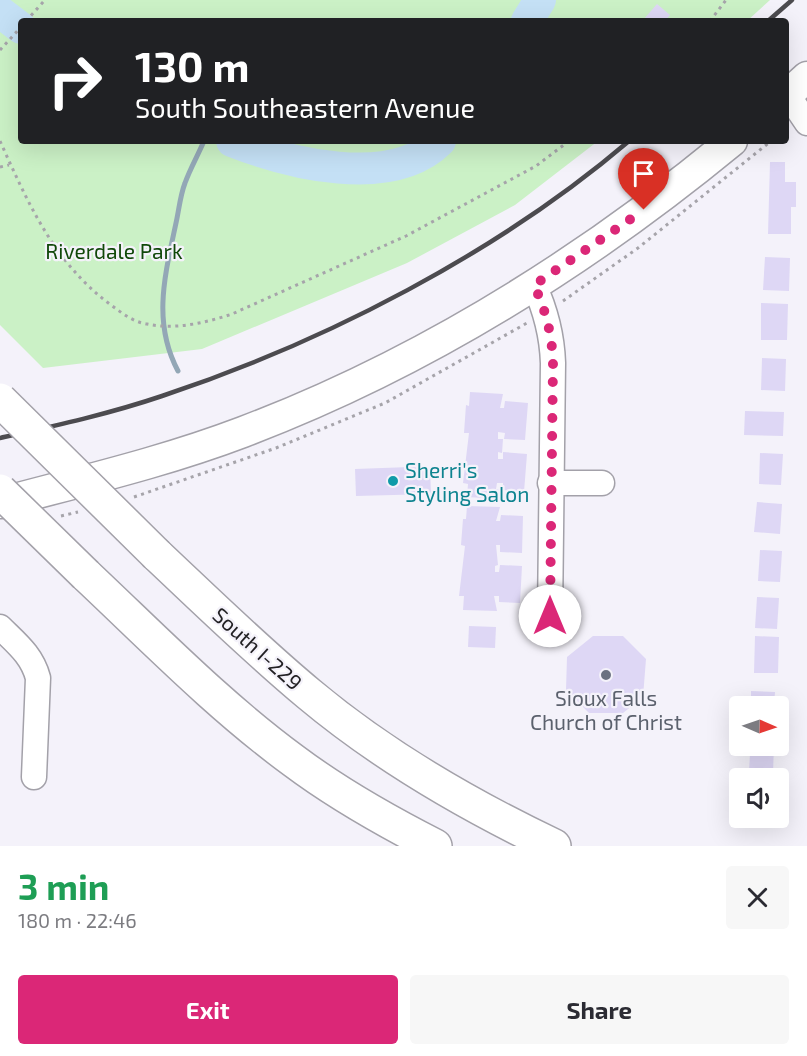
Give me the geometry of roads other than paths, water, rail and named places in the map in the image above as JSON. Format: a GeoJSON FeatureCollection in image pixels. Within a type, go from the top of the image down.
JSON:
{"type":"FeatureCollection","features":[{"type":"Feature","properties":{"kind":"highway","name":"South I-229"},"geometry":{"type":"LineString","coordinates":[[0,400],[264,655],[344,721],[467,801],[554,846]]}},
{"type":"Feature","properties":{"kind":"highway"},"geometry":{"type":"LineString","coordinates":[[0,491],[225,705],[294,761],[374,814],[435,846]]}},
{"type":"Feature","properties":{"kind":"main road"},"geometry":{"type":"LineString","coordinates":[[0,503],[170,457],[284,415],[412,356],[534,285],[610,235],[728,144]]}},
{"type":"Feature","properties":{"kind":"street"},"geometry":{"type":"LineString","coordinates":[[794,90],[807,123]]}},
{"type":"Feature","properties":{"kind":"street"},"geometry":{"type":"LineString","coordinates":[[534,285],[546,311],[552,336],[550,616]]}},
{"type":"Feature","properties":{"kind":"street"},"geometry":{"type":"LineString","coordinates":[[550,483],[602,483]]}},
{"type":"Feature","properties":{"kind":"street"},"geometry":{"type":"LineString","coordinates":[[0,627],[30,657],[38,678],[34,777]]}},
{"type":"Feature","properties":{"kind":"waterway"},"geometry":{"type":"LineString","coordinates":[[529,18],[540,0]]}},
{"type":"Feature","properties":{"kind":"waterway"},"geometry":{"type":"LineString","coordinates":[[0,12],[18,26]]}},
{"type":"Feature","properties":{"kind":"waterway"},"geometry":{"type":"LineString","coordinates":[[178,371],[165,335],[163,298],[183,188],[203,144]]}},
{"type":"Feature","properties":{"kind":"waterway"},"geometry":{"type":"LineString","coordinates":[[241,144],[281,157],[339,168],[395,165],[419,156],[436,144]]}},
{"type":"Feature","properties":{"kind":"railway"},"geometry":{"type":"LineString","coordinates":[[771,18],[792,0]]}},
{"type":"Feature","properties":{"kind":"railway"},"geometry":{"type":"LineString","coordinates":[[0,438],[102,414],[162,396],[224,374],[347,321],[408,290],[524,220],[578,182],[625,144]]}},
{"type":"Feature","properties":{"kind":"place","name":"Sherri's Styling Salon"},"geometry":{"type":"Point","coordinates":[393,481]}},
{"type":"Feature","properties":{"kind":"place","name":"Sioux Falls Church of Christ"},"geometry":{"type":"Point","coordinates":[606,675]}},
{"type":"Feature","properties":{"kind":"park label","name":"Riverdale Park"},"geometry":{"type":"Point","coordinates":[114,250]}}]}
